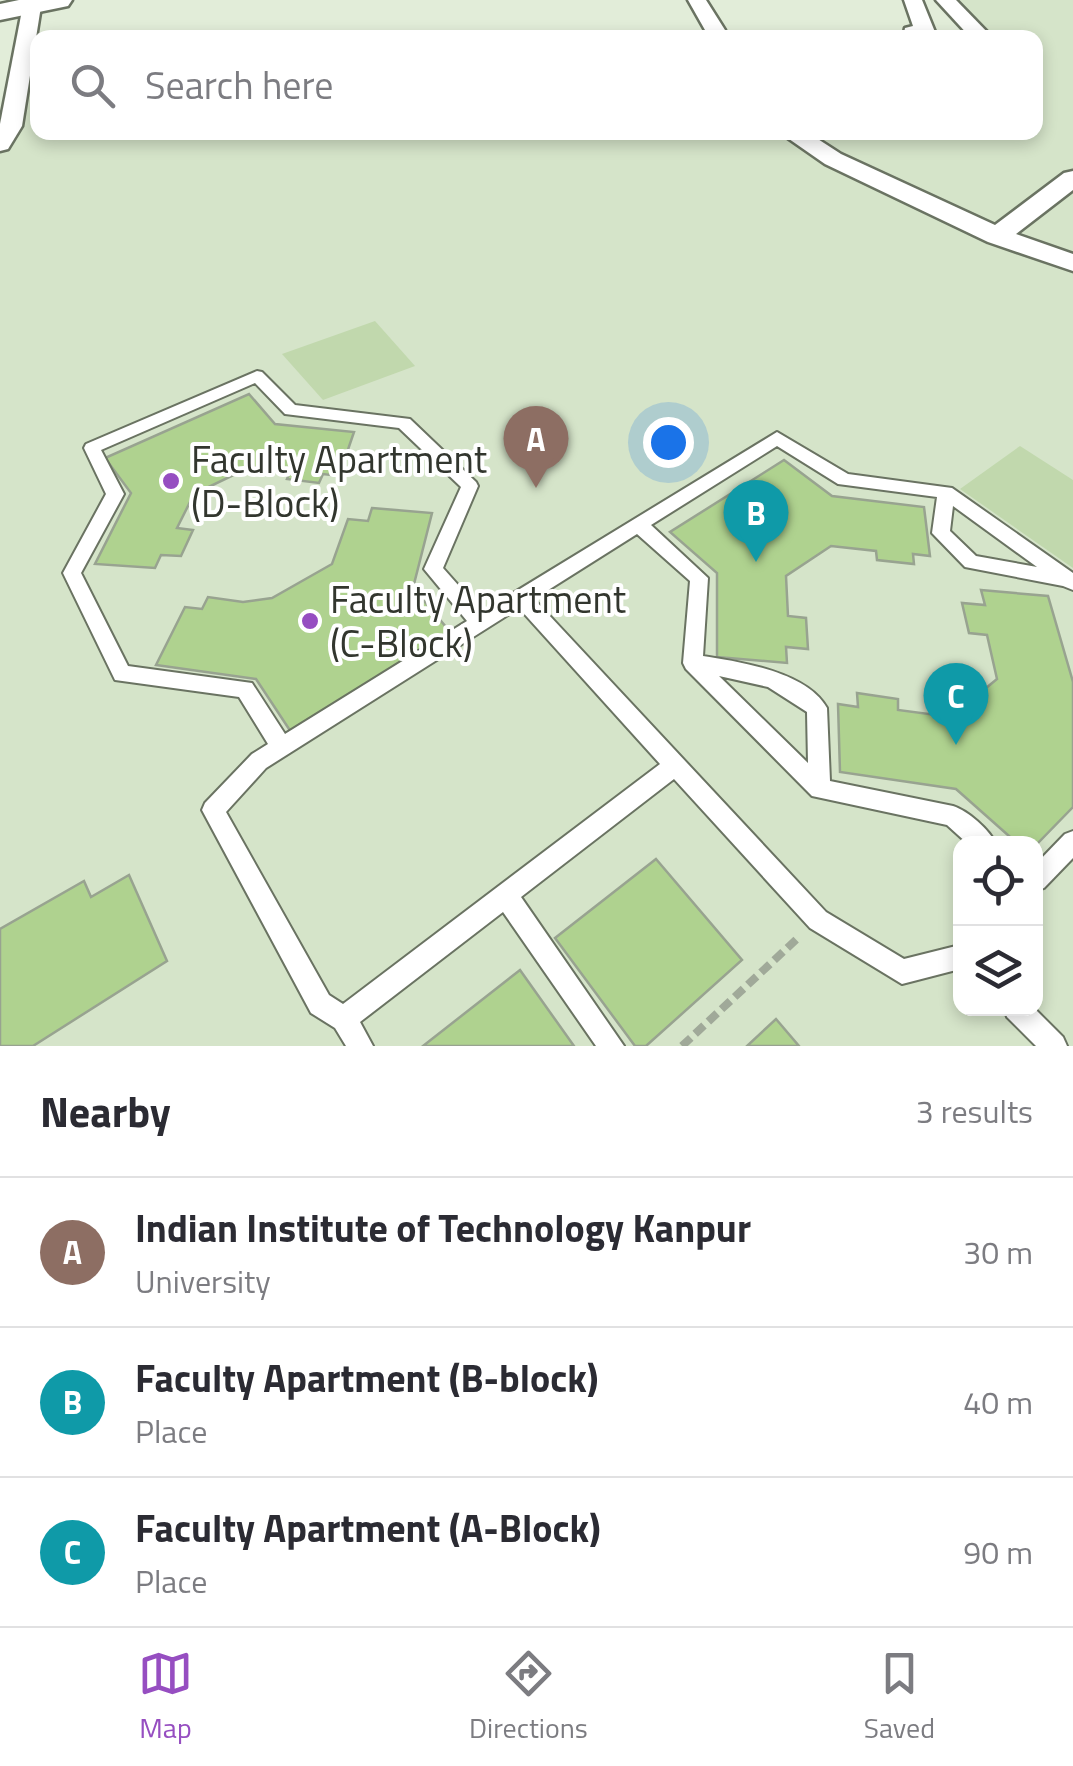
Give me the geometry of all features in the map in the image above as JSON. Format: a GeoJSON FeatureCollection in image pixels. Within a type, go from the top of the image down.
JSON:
{"type":"FeatureCollection","features":[{"type":"Feature","properties":{"kind":"main road"},"geometry":{"type":"LineString","coordinates":[[0,12],[60,0]]}},
{"type":"Feature","properties":{"kind":"street"},"geometry":{"type":"LineString","coordinates":[[697,0],[715,30]]}},
{"type":"Feature","properties":{"kind":"street"},"geometry":{"type":"LineString","coordinates":[[913,0],[924,30]]}},
{"type":"Feature","properties":{"kind":"street"},"geometry":{"type":"LineString","coordinates":[[944,0],[975,30]]}},
{"type":"Feature","properties":{"kind":"street"},"geometry":{"type":"LineString","coordinates":[[0,144],[11,126],[32,3]]}},
{"type":"Feature","properties":{"kind":"street"},"geometry":{"type":"LineString","coordinates":[[19,84],[30,74]]}},
{"type":"Feature","properties":{"kind":"street"},"geometry":{"type":"LineString","coordinates":[[802,140],[833,160],[997,236],[1073,263]]}},
{"type":"Feature","properties":{"kind":"street"},"geometry":{"type":"LineString","coordinates":[[997,236],[1073,178]]}},
{"type":"Feature","properties":{"kind":"lane"},"geometry":{"type":"LineString","coordinates":[[282,747],[244,689],[122,674],[72,572],[114,494],[92,448],[257,376],[291,410],[404,423],[470,486],[432,569],[478,621]]}},
{"type":"Feature","properties":{"kind":"lane"},"geometry":{"type":"LineString","coordinates":[[360,1046],[344,1019],[320,1004],[214,810],[240,777],[282,747],[776,438],[844,480],[946,492],[1072,581]]}},
{"type":"Feature","properties":{"kind":"lane"},"geometry":{"type":"LineString","coordinates":[[946,492],[941,533],[970,562],[1072,581]]}},
{"type":"Feature","properties":{"kind":"lane"},"geometry":{"type":"LineString","coordinates":[[638,524],[699,578],[693,663],[820,789],[953,816],[975,836]]}},
{"type":"Feature","properties":{"kind":"lane"},"geometry":{"type":"LineString","coordinates":[[520,597],[818,920],[902,972],[953,959]]}},
{"type":"Feature","properties":{"kind":"lane"},"geometry":{"type":"LineString","coordinates":[[693,663],[768,676],[796,688],[817,708],[820,789]]}},
{"type":"Feature","properties":{"kind":"lane"},"geometry":{"type":"LineString","coordinates":[[344,1019],[674,766]]}},
{"type":"Feature","properties":{"kind":"lane"},"geometry":{"type":"LineString","coordinates":[[1043,873],[1073,842]]}},
{"type":"Feature","properties":{"kind":"lane"},"geometry":{"type":"LineString","coordinates":[[506,896],[611,1046]]}},
{"type":"Feature","properties":{"kind":"lane"},"geometry":{"type":"LineString","coordinates":[[1024,1016],[1054,1046]]}},
{"type":"Feature","properties":{"kind":"path"},"geometry":{"type":"LineString","coordinates":[[682,1046],[818,920]]}},
{"type":"Feature","properties":{"kind":"shaded area"},"geometry":{"type":"Polygon","coordinates":[[[947,0],[1073,0],[1073,1046],[0,1046],[0,124],[30,83],[30,140],[1043,140],[1043,30],[979,30],[947,0]]]}},
{"type":"Feature","properties":{"kind":"shaded area"},"geometry":{"type":"Polygon","coordinates":[[[375,321],[415,366],[323,400],[282,354],[375,321]]]}},
{"type":"Feature","properties":{"kind":"shaded area"},"geometry":{"type":"Polygon","coordinates":[[[1020,446],[1073,480],[1073,568],[960,489],[1020,446]]]}},
{"type":"Feature","properties":{"kind":"building","name":"Faculty Apartment (D-Block)"},"geometry":{"type":"Polygon","coordinates":[[[249,394],[275,424],[354,432],[339,476],[323,474],[319,483],[287,479],[290,472],[250,467],[194,494],[177,528],[193,530],[181,556],[161,555],[155,568],[95,564],[131,493],[105,458],[249,394]]]}},
{"type":"Feature","properties":{"kind":"building"},"geometry":{"type":"Polygon","coordinates":[[[784,460],[832,496],[924,507],[930,556],[913,554],[914,564],[877,560],[876,551],[831,546],[786,576],[788,616],[806,618],[808,649],[786,647],[787,663],[717,657],[717,573],[670,532],[784,460]]]}},
{"type":"Feature","properties":{"kind":"building","name":"Faculty Apartment (C-Block)"},"geometry":{"type":"Polygon","coordinates":[[[372,508],[432,513],[413,588],[452,634],[291,732],[256,679],[156,665],[185,607],[202,609],[208,597],[243,602],[272,598],[332,564],[348,519],[368,521],[372,508]]]}},
{"type":"Feature","properties":{"kind":"building"},"geometry":{"type":"Polygon","coordinates":[[[981,590],[1048,596],[1073,682],[1073,807],[1043,838],[1009,836],[956,789],[840,772],[838,704],[858,707],[857,693],[898,699],[898,710],[951,717],[997,679],[987,635],[969,633],[962,603],[985,605],[981,590]]]}},
{"type":"Feature","properties":{"kind":"building"},"geometry":{"type":"Polygon","coordinates":[[[656,859],[742,960],[646,1046],[635,1046],[555,938],[656,859]]]}},
{"type":"Feature","properties":{"kind":"building"},"geometry":{"type":"Polygon","coordinates":[[[129,875],[167,961],[33,1046],[0,1046],[0,929],[84,881],[91,897],[129,875]]]}},
{"type":"Feature","properties":{"kind":"building"},"geometry":{"type":"Polygon","coordinates":[[[520,970],[574,1046],[423,1046],[520,970]]]}},
{"type":"Feature","properties":{"kind":"building"},"geometry":{"type":"Polygon","coordinates":[[[776,1019],[799,1046],[747,1046],[776,1019]]]}},
{"type":"Feature","properties":{"kind":"place","name":"Faculty Apartment (D-Block)"},"geometry":{"type":"Point","coordinates":[171,481]}},
{"type":"Feature","properties":{"kind":"place","name":"Indian Institute of Technology Kanpur"},"geometry":{"type":"Point","coordinates":[536,488]}},
{"type":"Feature","properties":{"kind":"place","name":"Faculty Apartment (B-block)"},"geometry":{"type":"Point","coordinates":[756,562]}},
{"type":"Feature","properties":{"kind":"place","name":"Faculty Apartment (C-Block)"},"geometry":{"type":"Point","coordinates":[310,621]}},
{"type":"Feature","properties":{"kind":"place","name":"Faculty Apartment (A-Block)"},"geometry":{"type":"Point","coordinates":[956,745]}}]}
